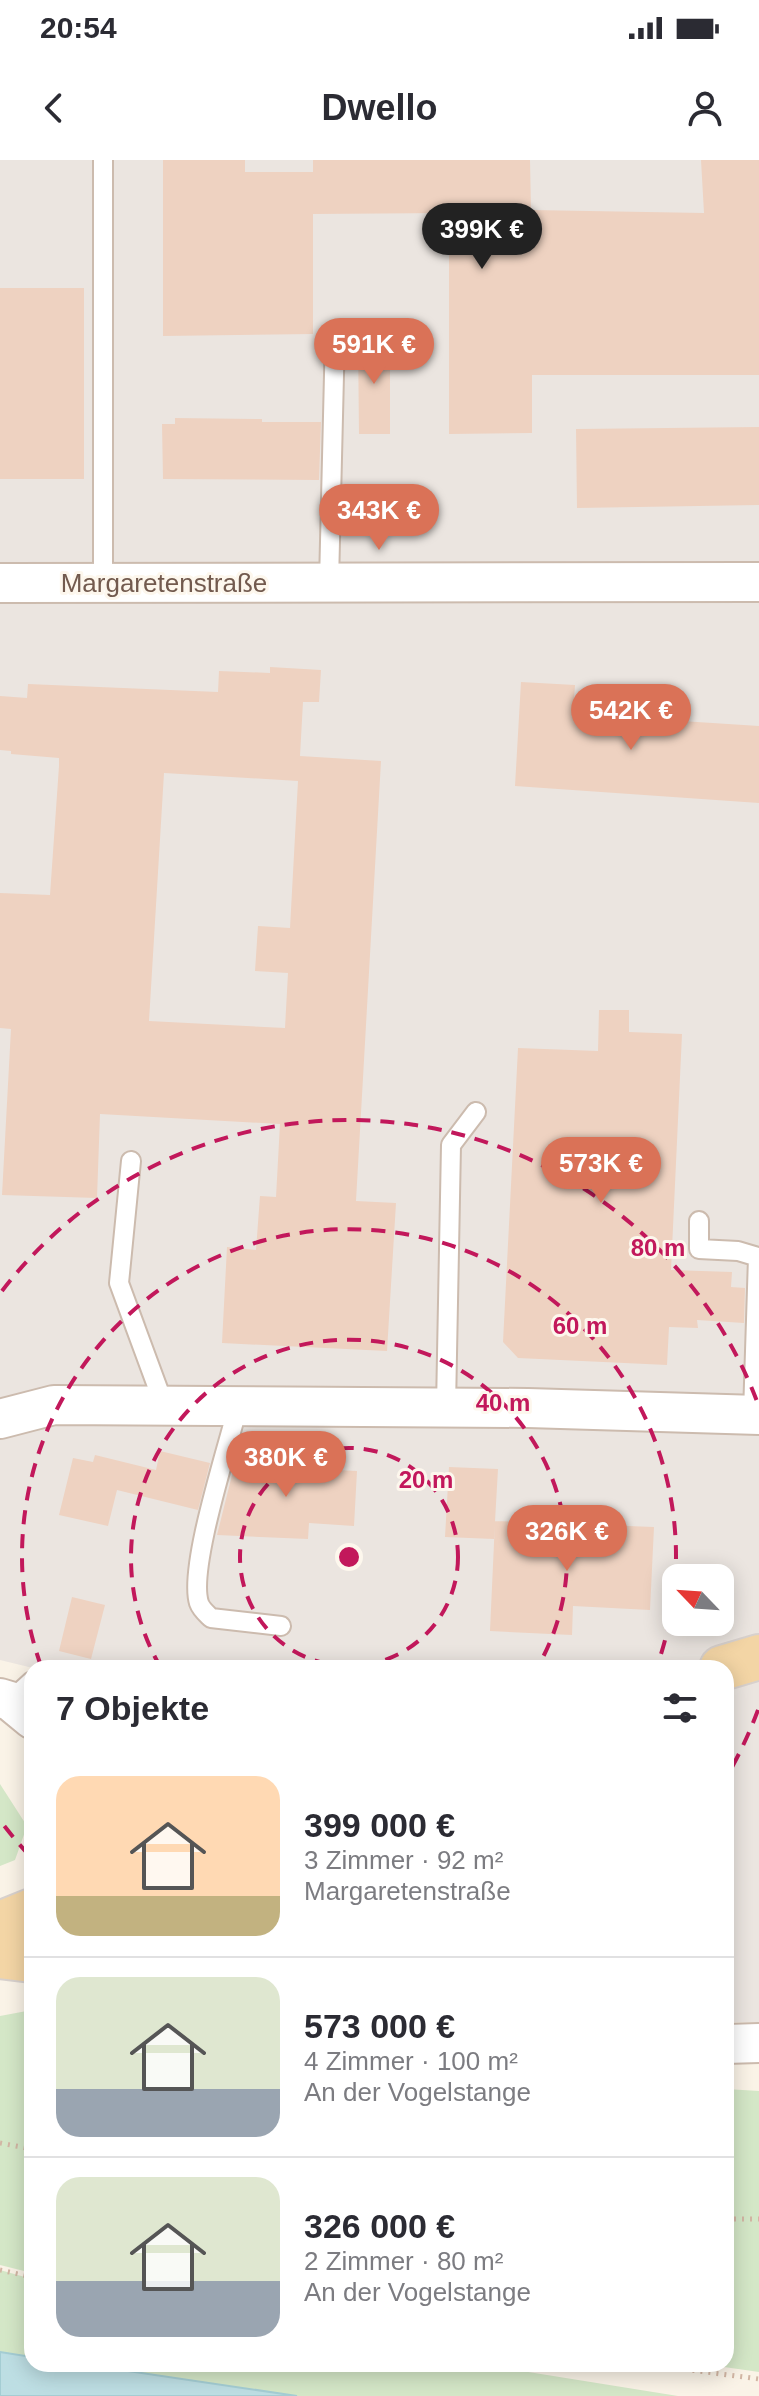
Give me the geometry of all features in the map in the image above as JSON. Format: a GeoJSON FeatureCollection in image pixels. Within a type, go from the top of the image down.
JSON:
{"type":"FeatureCollection","features":[{"type":"Feature","properties":{"kind":"main road"},"geometry":{"type":"LineString","coordinates":[[734,1664],[759,1657]]}},
{"type":"Feature","properties":{"kind":"main road"},"geometry":{"type":"LineString","coordinates":[[0,1924],[24,1914]]}},
{"type":"Feature","properties":{"kind":"main road"},"geometry":{"type":"LineString","coordinates":[[0,1956],[24,1959]]}},
{"type":"Feature","properties":{"kind":"street","name":"Margaretenstraße"},"geometry":{"type":"LineString","coordinates":[[0,583],[759,582]]}},
{"type":"Feature","properties":{"kind":"street"},"geometry":{"type":"LineString","coordinates":[[0,1419],[54,1405],[446,1407],[756,1414]]}},
{"type":"Feature","properties":{"kind":"street"},"geometry":{"type":"LineString","coordinates":[[734,2044],[759,2043]]}},
{"type":"Feature","properties":{"kind":"lane"},"geometry":{"type":"LineString","coordinates":[[103,160],[103,583]]}},
{"type":"Feature","properties":{"kind":"lane"},"geometry":{"type":"LineString","coordinates":[[329,583],[335,333]]}},
{"type":"Feature","properties":{"kind":"lane"},"geometry":{"type":"LineString","coordinates":[[446,1407],[451,1145],[476,1112]]}},
{"type":"Feature","properties":{"kind":"lane"},"geometry":{"type":"LineString","coordinates":[[131,1161],[119,1283],[164,1405]]}},
{"type":"Feature","properties":{"kind":"lane"},"geometry":{"type":"LineString","coordinates":[[699,1221],[699,1249],[738,1251],[758,1257],[756,1414]]}},
{"type":"Feature","properties":{"kind":"lane"},"geometry":{"type":"LineString","coordinates":[[238,1406],[199,1556],[197,1589],[200,1606],[211,1618],[281,1626]]}},
{"type":"Feature","properties":{"kind":"path"},"geometry":{"type":"LineString","coordinates":[[0,2143],[24,2148]]}},
{"type":"Feature","properties":{"kind":"path"},"geometry":{"type":"LineString","coordinates":[[734,2219],[759,2219]]}},
{"type":"Feature","properties":{"kind":"path"},"geometry":{"type":"LineString","coordinates":[[0,2270],[24,2275]]}},
{"type":"Feature","properties":{"kind":"path"},"geometry":{"type":"LineString","coordinates":[[706,2372],[759,2379]]}},
{"type":"Feature","properties":{"kind":"shaded area"},"geometry":{"type":"Polygon","coordinates":[[[0,160],[759,160],[759,2022],[734,2022],[734,1660],[24,1660],[24,1666],[0,1660],[0,160]]]}},
{"type":"Feature","properties":{"kind":"green space"},"geometry":{"type":"Polygon","coordinates":[[[0,1784],[24,1821],[24,1834],[15,1860],[0,1866],[0,1784]]]}},
{"type":"Feature","properties":{"kind":"green space"},"geometry":{"type":"Polygon","coordinates":[[[24,2012],[24,2271],[0,2265],[0,2016],[24,2012]]]}},
{"type":"Feature","properties":{"kind":"green space"},"geometry":{"type":"Polygon","coordinates":[[[734,2089],[759,2091],[759,2372],[734,2368],[734,2089]]]}},
{"type":"Feature","properties":{"kind":"green space"},"geometry":{"type":"Polygon","coordinates":[[[0,2270],[24,2277],[24,2356],[0,2352],[0,2270]]]}},
{"type":"Feature","properties":{"kind":"green space"},"geometry":{"type":"Polygon","coordinates":[[[135,2372],[528,2372],[678,2396],[297,2396],[135,2372]]]}},
{"type":"Feature","properties":{"kind":"water"},"geometry":{"type":"Polygon","coordinates":[[[0,2352],[24,2356],[24,2372],[135,2372],[297,2396],[0,2396],[0,2352]]]}},
{"type":"Feature","properties":{"kind":"building"},"geometry":{"type":"Polygon","coordinates":[[[163,160],[245,160],[245,172],[313,172],[313,160],[530,160],[531,210],[704,213],[701,160],[759,160],[759,375],[532,375],[532,433],[449,434],[449,213],[313,214],[313,334],[163,336],[163,160]]]}},
{"type":"Feature","properties":{"kind":"building"},"geometry":{"type":"Polygon","coordinates":[[[0,288],[84,288],[84,479],[0,479],[0,288]]]}},
{"type":"Feature","properties":{"kind":"building"},"geometry":{"type":"Polygon","coordinates":[[[358,339],[390,339],[390,434],[359,434],[358,339]]]}},
{"type":"Feature","properties":{"kind":"building"},"geometry":{"type":"Polygon","coordinates":[[[175,418],[321,422],[319,480],[163,479],[162,424],[175,424],[175,418]]]}},
{"type":"Feature","properties":{"kind":"building"},"geometry":{"type":"Polygon","coordinates":[[[759,427],[759,505],[577,508],[576,429],[759,427]]]}},
{"type":"Feature","properties":{"kind":"building"},"geometry":{"type":"Polygon","coordinates":[[[270,667],[321,670],[319,702],[303,702],[300,756],[381,761],[356,1201],[396,1203],[387,1351],[222,1343],[227,1247],[256,1250],[260,1196],[276,1197],[280,1124],[100,1114],[97,1198],[2,1195],[11,1029],[0,1028],[0,893],[50,895],[59,758],[11,754],[11,751],[0,750],[0,696],[27,698],[28,684],[218,692],[219,671],[270,673],[270,667]],[[164,773],[149,1021],[285,1028],[288,973],[255,971],[258,926],[290,928],[298,781],[164,773]]]}},
{"type":"Feature","properties":{"kind":"building"},"geometry":{"type":"Polygon","coordinates":[[[521,682],[575,685],[573,714],[759,726],[759,803],[515,786],[521,682]]]}},
{"type":"Feature","properties":{"kind":"building"},"geometry":{"type":"Polygon","coordinates":[[[599,1010],[629,1010],[629,1032],[682,1034],[671,1270],[732,1272],[731,1287],[745,1288],[744,1323],[697,1320],[698,1328],[669,1327],[667,1365],[518,1358],[503,1342],[518,1048],[598,1051],[599,1010]]]}},
{"type":"Feature","properties":{"kind":"building"},"geometry":{"type":"Polygon","coordinates":[[[160,1451],[210,1463],[198,1510],[117,1490],[108,1526],[59,1515],[73,1458],[93,1462],[95,1455],[156,1470],[160,1451]]]}},
{"type":"Feature","properties":{"kind":"building"},"geometry":{"type":"Polygon","coordinates":[[[236,1459],[311,1463],[312,1469],[357,1471],[354,1526],[309,1523],[308,1539],[217,1535],[236,1459]]]}},
{"type":"Feature","properties":{"kind":"building"},"geometry":{"type":"Polygon","coordinates":[[[449,1467],[498,1469],[494,1539],[445,1537],[449,1467]]]}},
{"type":"Feature","properties":{"kind":"building"},"geometry":{"type":"Polygon","coordinates":[[[495,1521],[654,1527],[650,1610],[573,1606],[572,1635],[490,1631],[495,1521]]]}},
{"type":"Feature","properties":{"kind":"building"},"geometry":{"type":"Polygon","coordinates":[[[72,1597],[105,1605],[91,1659],[59,1651],[72,1597]]]}}]}
